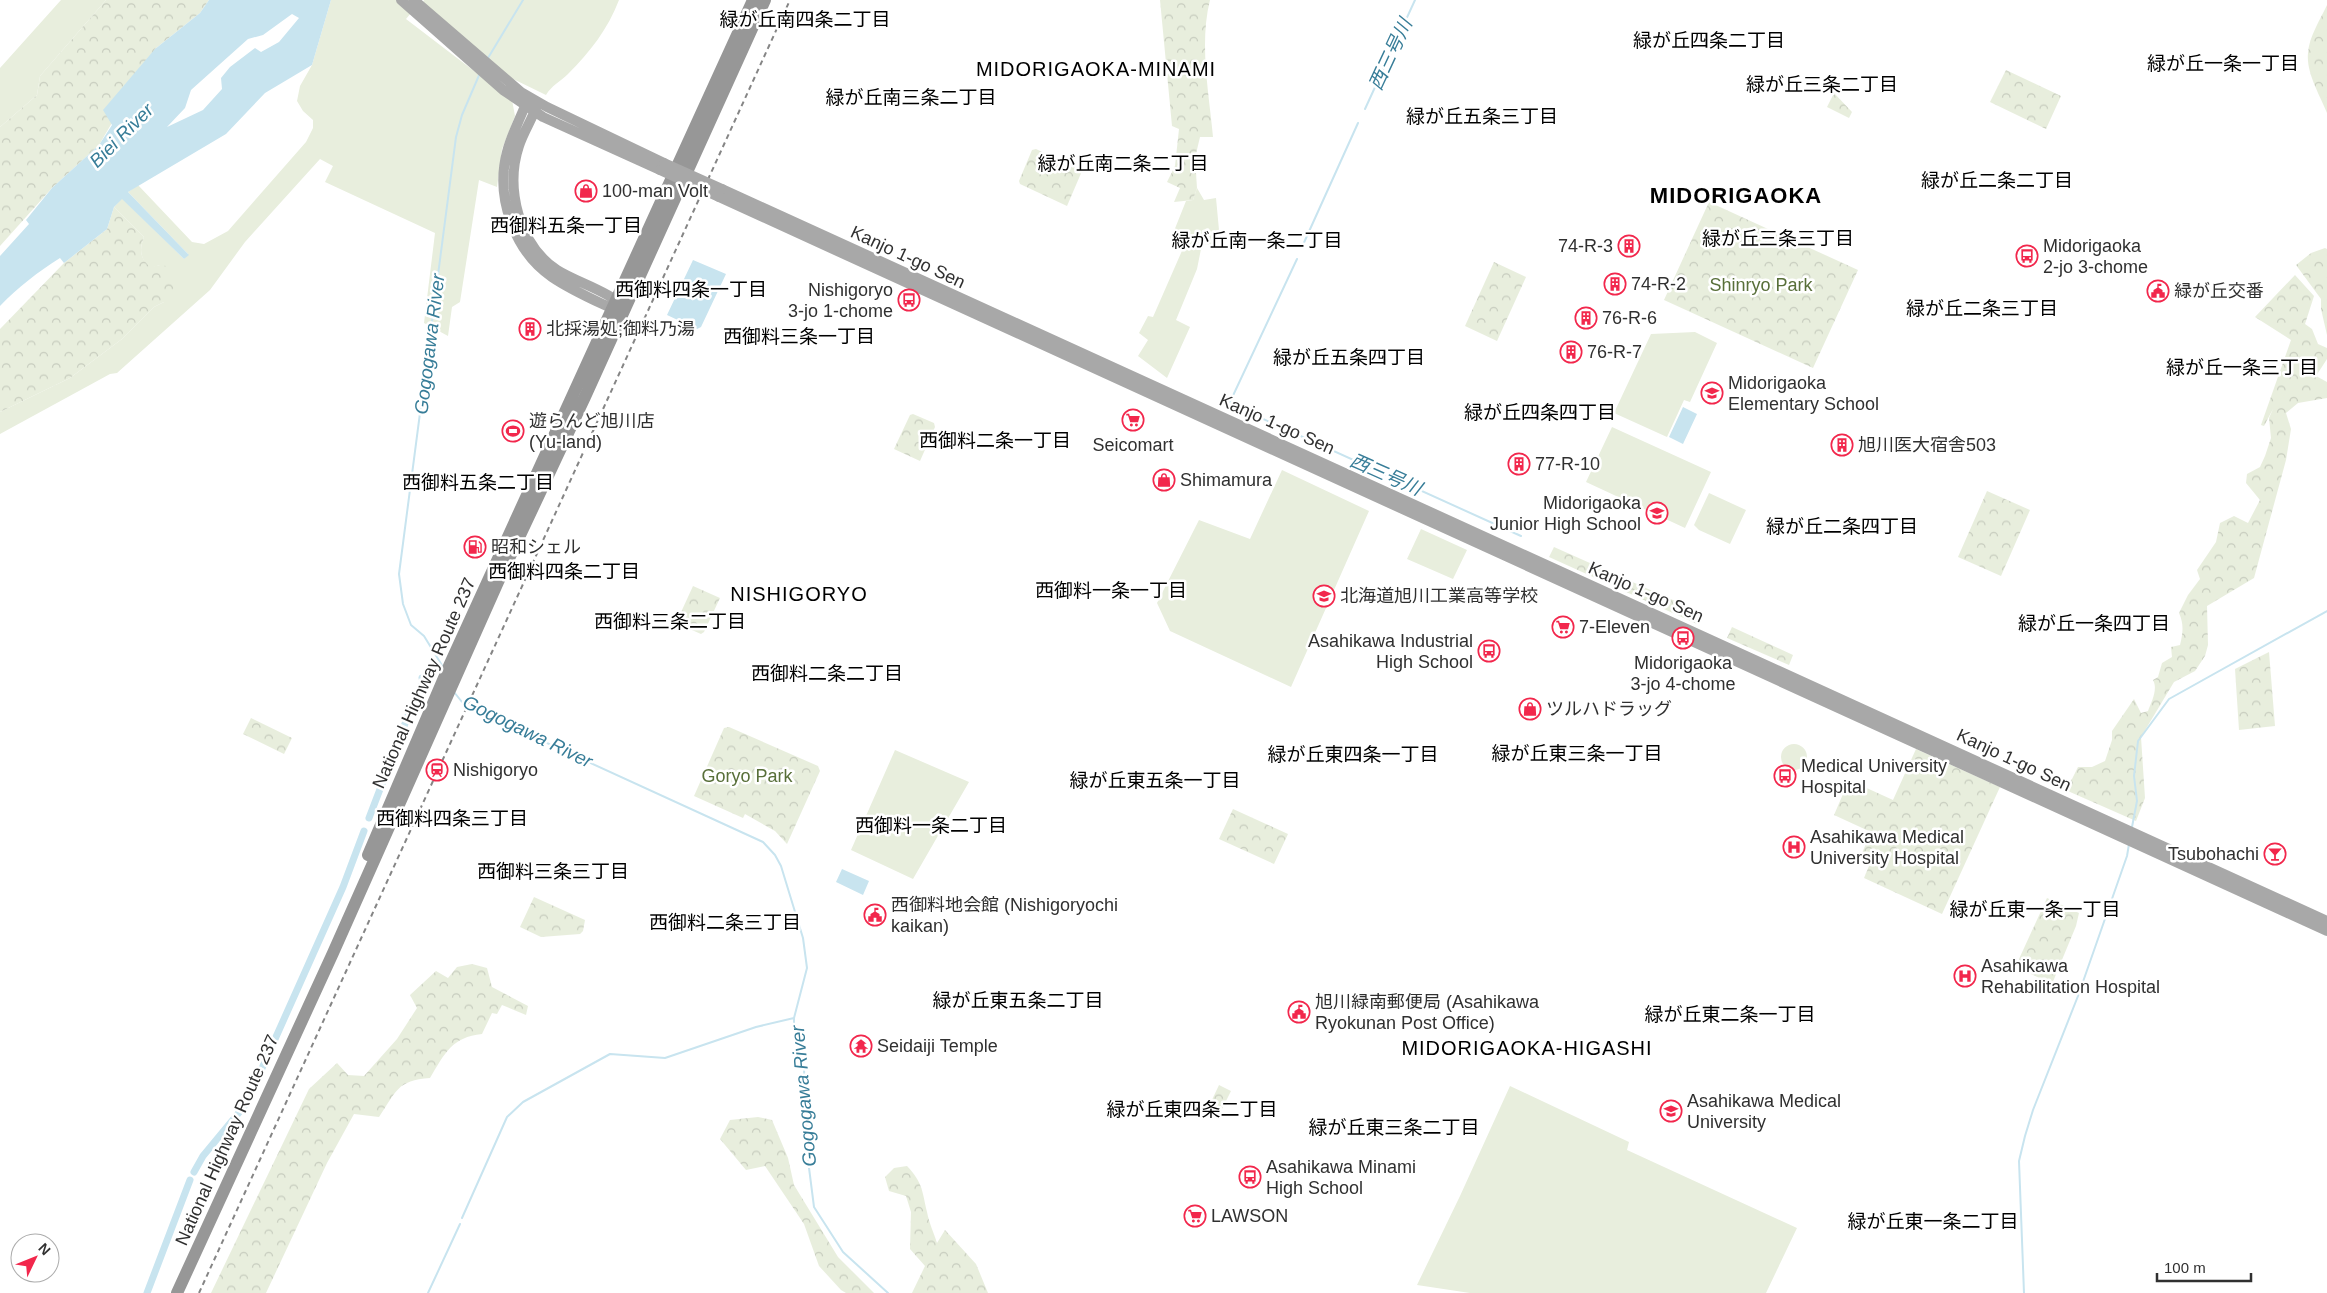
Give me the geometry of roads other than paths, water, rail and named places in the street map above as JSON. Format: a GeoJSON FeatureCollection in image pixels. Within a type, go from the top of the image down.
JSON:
{"type":"FeatureCollection","features":[{"type":"Feature","properties":{"kind":"highway","name":"National Highway Route 237"},"geometry":{"type":"LineString","coordinates":[[177,1293],[309,1002],[378,829],[444,691],[754,0]]}},
{"type":"Feature","properties":{"kind":"highway","name":"National Highway Route 237"},"geometry":{"type":"LineString","coordinates":[[618,306],[765,0]]}},
{"type":"Feature","properties":{"kind":"main road"},"geometry":{"type":"LineString","coordinates":[[401,0],[505,86]]}},
{"type":"Feature","properties":{"kind":"main road"},"geometry":{"type":"LineString","coordinates":[[414,0],[505,86]]}},
{"type":"Feature","properties":{"kind":"main road","name":"Kanjo 1-go Sen"},"geometry":{"type":"LineString","coordinates":[[505,86],[662,167]]}},
{"type":"Feature","properties":{"kind":"main road","name":"Kanjo 1-go Sen"},"geometry":{"type":"LineString","coordinates":[[505,86],[530,109],[720,193],[2260,896]]}},
{"type":"Feature","properties":{"kind":"main road"},"geometry":{"type":"LineString","coordinates":[[535,101],[506,153],[503,188],[508,214],[518,238],[533,260],[551,276],[576,291],[618,306]]}},
{"type":"Feature","properties":{"kind":"main road"},"geometry":{"type":"LineString","coordinates":[[2260,896],[2327,922]]}},
{"type":"Feature","properties":{"kind":"main road"},"geometry":{"type":"LineString","coordinates":[[2260,896],[2327,931]]}},
{"type":"Feature","properties":{"kind":"water","name":"Biei River"},"geometry":{"type":"Polygon","coordinates":[[[209,0],[331,0],[312,65],[265,93],[226,134],[128,192],[189,255],[184,259],[122,199],[114,207],[107,229],[64,263],[60,258],[36,274],[0,306],[0,256],[29,224],[26,220],[52,188],[99,145],[112,125],[103,110],[155,49],[200,13],[209,0]],[[292,14],[263,35],[248,39],[191,90],[185,108],[167,127],[203,110],[222,89],[221,78],[230,67],[255,48],[261,52],[279,42],[299,18],[292,14]]]}},
{"type":"Feature","properties":{"kind":"water"},"geometry":{"type":"Polygon","coordinates":[[[693,260],[726,274],[701,327],[697,329],[667,315],[693,260]]]}},
{"type":"Feature","properties":{"kind":"water"},"geometry":{"type":"Polygon","coordinates":[[[1683,407],[1697,414],[1683,444],[1669,437],[1683,407]]]}},
{"type":"Feature","properties":{"kind":"water"},"geometry":{"type":"Polygon","coordinates":[[[842,869],[869,881],[863,895],[836,882],[842,869]]]}},
{"type":"Feature","properties":{"kind":"waterway","name":"Gogogawa River"},"geometry":{"type":"LineString","coordinates":[[488,58],[523,0]]}},
{"type":"Feature","properties":{"kind":"waterway","name":"西三号川"},"geometry":{"type":"LineString","coordinates":[[1365,109],[1415,0]]}},
{"type":"Feature","properties":{"kind":"waterway","name":"Gogogawa River"},"geometry":{"type":"LineString","coordinates":[[443,667],[424,636],[411,625],[403,604],[399,574],[456,137],[462,115],[480,73]]}},
{"type":"Feature","properties":{"kind":"waterway","name":"西三号川"},"geometry":{"type":"LineString","coordinates":[[1302,247],[1358,123]]}},
{"type":"Feature","properties":{"kind":"waterway","name":"西三号川"},"geometry":{"type":"LineString","coordinates":[[1234,405],[1230,402],[1297,259]]}},
{"type":"Feature","properties":{"kind":"waterway","name":"西三号川"},"geometry":{"type":"LineString","coordinates":[[1250,413],[1521,536]]}},
{"type":"Feature","properties":{"kind":"waterway"},"geometry":{"type":"LineString","coordinates":[[2132,827],[2137,801],[2134,776],[2138,741],[2169,699],[2327,611]]}},
{"type":"Feature","properties":{"kind":"waterway"},"geometry":{"type":"LineString","coordinates":[[416,697],[423,682],[422,678]]}},
{"type":"Feature","properties":{"kind":"waterway","name":"Gogogawa River"},"geometry":{"type":"LineString","coordinates":[[454,692],[462,702],[477,711],[763,842],[775,855],[781,866],[803,938],[807,968],[794,1018],[794,1029],[804,1069],[808,1160],[814,1207],[843,1252],[888,1293]]}},
{"type":"Feature","properties":{"kind":"waterway"},"geometry":{"type":"LineString","coordinates":[[369,818],[411,708]]}},
{"type":"Feature","properties":{"kind":"waterway"},"geometry":{"type":"LineString","coordinates":[[194,1172],[203,1156],[246,1104],[343,887],[364,831]]}},
{"type":"Feature","properties":{"kind":"waterway"},"geometry":{"type":"LineString","coordinates":[[2024,1293],[2019,1161],[2033,1110],[2078,996],[2127,856],[2129,844]]}},
{"type":"Feature","properties":{"kind":"waterway"},"geometry":{"type":"LineString","coordinates":[[462,1218],[507,1117],[523,1102],[610,1054],[665,1058],[756,1027],[794,1018]]}},
{"type":"Feature","properties":{"kind":"waterway"},"geometry":{"type":"LineString","coordinates":[[147,1293],[190,1180]]}},
{"type":"Feature","properties":{"kind":"waterway"},"geometry":{"type":"LineString","coordinates":[[428,1293],[460,1224]]}},
{"type":"Feature","properties":{"kind":"railway"},"geometry":{"type":"LineString","coordinates":[[199,1293],[790,0]]}},
{"type":"Feature","properties":{"kind":"place","name":"100-man Volt"},"geometry":{"type":"Point","coordinates":[586,191]}},
{"type":"Feature","properties":{"kind":"place","name":"74-R-3"},"geometry":{"type":"Point","coordinates":[1629,246]}},
{"type":"Feature","properties":{"kind":"place","name":"Midorigaoka 2-jo 3-chome"},"geometry":{"type":"Point","coordinates":[2027,256]}},
{"type":"Feature","properties":{"kind":"place","name":"74-R-2"},"geometry":{"type":"Point","coordinates":[1615,284]}},
{"type":"Feature","properties":{"kind":"place","name":"緑が丘交番"},"geometry":{"type":"Point","coordinates":[2158,291]}},
{"type":"Feature","properties":{"kind":"place","name":"Nishigoryo 3-jo 1-chome"},"geometry":{"type":"Point","coordinates":[909,300]}},
{"type":"Feature","properties":{"kind":"place","name":"76-R-6"},"geometry":{"type":"Point","coordinates":[1586,318]}},
{"type":"Feature","properties":{"kind":"place","name":"北採湯処;御料乃湯"},"geometry":{"type":"Point","coordinates":[530,329]}},
{"type":"Feature","properties":{"kind":"place","name":"76-R-7"},"geometry":{"type":"Point","coordinates":[1571,352]}},
{"type":"Feature","properties":{"kind":"place","name":"Midorigaoka Elementary School"},"geometry":{"type":"Point","coordinates":[1712,393]}},
{"type":"Feature","properties":{"kind":"place","name":"Seicomart"},"geometry":{"type":"Point","coordinates":[1133,420]}},
{"type":"Feature","properties":{"kind":"place","name":"遊らんど旭川店 (Yu-land)"},"geometry":{"type":"Point","coordinates":[513,431]}},
{"type":"Feature","properties":{"kind":"place","name":"旭川医大宿舎503"},"geometry":{"type":"Point","coordinates":[1842,445]}},
{"type":"Feature","properties":{"kind":"place","name":"77-R-10"},"geometry":{"type":"Point","coordinates":[1519,464]}},
{"type":"Feature","properties":{"kind":"place","name":"Shimamura"},"geometry":{"type":"Point","coordinates":[1164,480]}},
{"type":"Feature","properties":{"kind":"place","name":"Midorigaoka Junior High School"},"geometry":{"type":"Point","coordinates":[1657,513]}},
{"type":"Feature","properties":{"kind":"place","name":"昭和シェル"},"geometry":{"type":"Point","coordinates":[475,547]}},
{"type":"Feature","properties":{"kind":"place","name":"北海道旭川工業高等学校"},"geometry":{"type":"Point","coordinates":[1324,596]}},
{"type":"Feature","properties":{"kind":"place","name":"7-Eleven"},"geometry":{"type":"Point","coordinates":[1563,627]}},
{"type":"Feature","properties":{"kind":"place","name":"Midorigaoka 3-jo 4-chome"},"geometry":{"type":"Point","coordinates":[1683,638]}},
{"type":"Feature","properties":{"kind":"place","name":"Asahikawa Industrial High School"},"geometry":{"type":"Point","coordinates":[1489,651]}},
{"type":"Feature","properties":{"kind":"place","name":"ツルハドラッグ"},"geometry":{"type":"Point","coordinates":[1530,709]}},
{"type":"Feature","properties":{"kind":"place","name":"Nishigoryo"},"geometry":{"type":"Point","coordinates":[437,770]}},
{"type":"Feature","properties":{"kind":"place","name":"Medical University Hospital"},"geometry":{"type":"Point","coordinates":[1785,776]}},
{"type":"Feature","properties":{"kind":"place","name":"Asahikawa Medical University Hospital"},"geometry":{"type":"Point","coordinates":[1794,847]}},
{"type":"Feature","properties":{"kind":"place","name":"Tsubohachi"},"geometry":{"type":"Point","coordinates":[2275,854]}},
{"type":"Feature","properties":{"kind":"place","name":"西御料地会館 (Nishigoryochi kaikan)"},"geometry":{"type":"Point","coordinates":[875,915]}},
{"type":"Feature","properties":{"kind":"place","name":"Asahikawa Rehabilitation Hospital"},"geometry":{"type":"Point","coordinates":[1965,976]}},
{"type":"Feature","properties":{"kind":"place","name":"旭川緑南郵便局 (Asahikawa Ryokunan Post Office)"},"geometry":{"type":"Point","coordinates":[1299,1012]}},
{"type":"Feature","properties":{"kind":"place","name":"Seidaiji Temple"},"geometry":{"type":"Point","coordinates":[861,1046]}},
{"type":"Feature","properties":{"kind":"place","name":"Asahikawa Medical University"},"geometry":{"type":"Point","coordinates":[1671,1111]}},
{"type":"Feature","properties":{"kind":"place","name":"Asahikawa Minami High School"},"geometry":{"type":"Point","coordinates":[1250,1177]}},
{"type":"Feature","properties":{"kind":"place","name":"LAWSON"},"geometry":{"type":"Point","coordinates":[1195,1216]}},
{"type":"Feature","properties":{"kind":"district","name":"緑が丘南四条二丁目"},"geometry":{"type":"Point","coordinates":[805,19]}},
{"type":"Feature","properties":{"kind":"district","name":"緑が丘四条二丁目"},"geometry":{"type":"Point","coordinates":[1709,40]}},
{"type":"Feature","properties":{"kind":"district","name":"緑が丘一条一丁目"},"geometry":{"type":"Point","coordinates":[2223,63]}},
{"type":"Feature","properties":{"kind":"district","name":"MIDORIGAOKA-MINAMI"},"geometry":{"type":"Point","coordinates":[1096,69]}},
{"type":"Feature","properties":{"kind":"district","name":"緑が丘三条二丁目"},"geometry":{"type":"Point","coordinates":[1822,84]}},
{"type":"Feature","properties":{"kind":"district","name":"緑が丘南三条二丁目"},"geometry":{"type":"Point","coordinates":[911,97]}},
{"type":"Feature","properties":{"kind":"district","name":"緑が丘五条三丁目"},"geometry":{"type":"Point","coordinates":[1482,116]}},
{"type":"Feature","properties":{"kind":"district","name":"緑が丘南二条二丁目"},"geometry":{"type":"Point","coordinates":[1123,163]}},
{"type":"Feature","properties":{"kind":"district","name":"緑が丘二条二丁目"},"geometry":{"type":"Point","coordinates":[1997,180]}},
{"type":"Feature","properties":{"kind":"district","name":"MIDORIGAOKA"},"geometry":{"type":"Point","coordinates":[1736,195]}},
{"type":"Feature","properties":{"kind":"district","name":"西御料五条一丁目"},"geometry":{"type":"Point","coordinates":[566,225]}},
{"type":"Feature","properties":{"kind":"district","name":"緑が丘三条三丁目"},"geometry":{"type":"Point","coordinates":[1778,238]}},
{"type":"Feature","properties":{"kind":"district","name":"緑が丘南一条二丁目"},"geometry":{"type":"Point","coordinates":[1257,240]}},
{"type":"Feature","properties":{"kind":"district","name":"西御料四条一丁目"},"geometry":{"type":"Point","coordinates":[691,289]}},
{"type":"Feature","properties":{"kind":"district","name":"緑が丘二条三丁目"},"geometry":{"type":"Point","coordinates":[1982,308]}},
{"type":"Feature","properties":{"kind":"district","name":"西御料三条一丁目"},"geometry":{"type":"Point","coordinates":[799,336]}},
{"type":"Feature","properties":{"kind":"district","name":"緑が丘五条四丁目"},"geometry":{"type":"Point","coordinates":[1349,357]}},
{"type":"Feature","properties":{"kind":"district","name":"緑が丘一条三丁目"},"geometry":{"type":"Point","coordinates":[2242,367]}},
{"type":"Feature","properties":{"kind":"district","name":"緑が丘四条四丁目"},"geometry":{"type":"Point","coordinates":[1540,412]}},
{"type":"Feature","properties":{"kind":"district","name":"西御料二条一丁目"},"geometry":{"type":"Point","coordinates":[995,440]}},
{"type":"Feature","properties":{"kind":"district","name":"西御料五条二丁目"},"geometry":{"type":"Point","coordinates":[478,482]}},
{"type":"Feature","properties":{"kind":"district","name":"緑が丘二条四丁目"},"geometry":{"type":"Point","coordinates":[1842,526]}},
{"type":"Feature","properties":{"kind":"district","name":"西御料四条二丁目"},"geometry":{"type":"Point","coordinates":[564,571]}},
{"type":"Feature","properties":{"kind":"district","name":"西御料一条一丁目"},"geometry":{"type":"Point","coordinates":[1111,590]}},
{"type":"Feature","properties":{"kind":"district","name":"NISHIGORYO"},"geometry":{"type":"Point","coordinates":[799,594]}},
{"type":"Feature","properties":{"kind":"district","name":"西御料三条二丁目"},"geometry":{"type":"Point","coordinates":[670,621]}},
{"type":"Feature","properties":{"kind":"district","name":"緑が丘一条四丁目"},"geometry":{"type":"Point","coordinates":[2094,623]}},
{"type":"Feature","properties":{"kind":"district","name":"西御料二条二丁目"},"geometry":{"type":"Point","coordinates":[827,673]}},
{"type":"Feature","properties":{"kind":"district","name":"緑が丘東三条一丁目"},"geometry":{"type":"Point","coordinates":[1577,753]}},
{"type":"Feature","properties":{"kind":"district","name":"緑が丘東四条一丁目"},"geometry":{"type":"Point","coordinates":[1353,754]}},
{"type":"Feature","properties":{"kind":"district","name":"緑が丘東五条一丁目"},"geometry":{"type":"Point","coordinates":[1155,780]}},
{"type":"Feature","properties":{"kind":"district","name":"西御料四条三丁目"},"geometry":{"type":"Point","coordinates":[452,818]}},
{"type":"Feature","properties":{"kind":"district","name":"西御料一条二丁目"},"geometry":{"type":"Point","coordinates":[931,825]}},
{"type":"Feature","properties":{"kind":"district","name":"西御料三条三丁目"},"geometry":{"type":"Point","coordinates":[553,871]}},
{"type":"Feature","properties":{"kind":"district","name":"緑が丘東一条一丁目"},"geometry":{"type":"Point","coordinates":[2035,909]}},
{"type":"Feature","properties":{"kind":"district","name":"西御料二条三丁目"},"geometry":{"type":"Point","coordinates":[725,922]}},
{"type":"Feature","properties":{"kind":"district","name":"緑が丘東五条二丁目"},"geometry":{"type":"Point","coordinates":[1018,1000]}},
{"type":"Feature","properties":{"kind":"district","name":"緑が丘東二条一丁目"},"geometry":{"type":"Point","coordinates":[1730,1014]}},
{"type":"Feature","properties":{"kind":"district","name":"MIDORIGAOKA-HIGASHI"},"geometry":{"type":"Point","coordinates":[1527,1048]}},
{"type":"Feature","properties":{"kind":"district","name":"緑が丘東四条二丁目"},"geometry":{"type":"Point","coordinates":[1192,1109]}},
{"type":"Feature","properties":{"kind":"district","name":"緑が丘東三条二丁目"},"geometry":{"type":"Point","coordinates":[1394,1127]}},
{"type":"Feature","properties":{"kind":"district","name":"緑が丘東一条二丁目"},"geometry":{"type":"Point","coordinates":[1933,1221]}},
{"type":"Feature","properties":{"kind":"park label","name":"Shinryo Park"},"geometry":{"type":"Point","coordinates":[1761,285]}},
{"type":"Feature","properties":{"kind":"park label","name":"Goryo Park"},"geometry":{"type":"Point","coordinates":[747,776]}}]}
